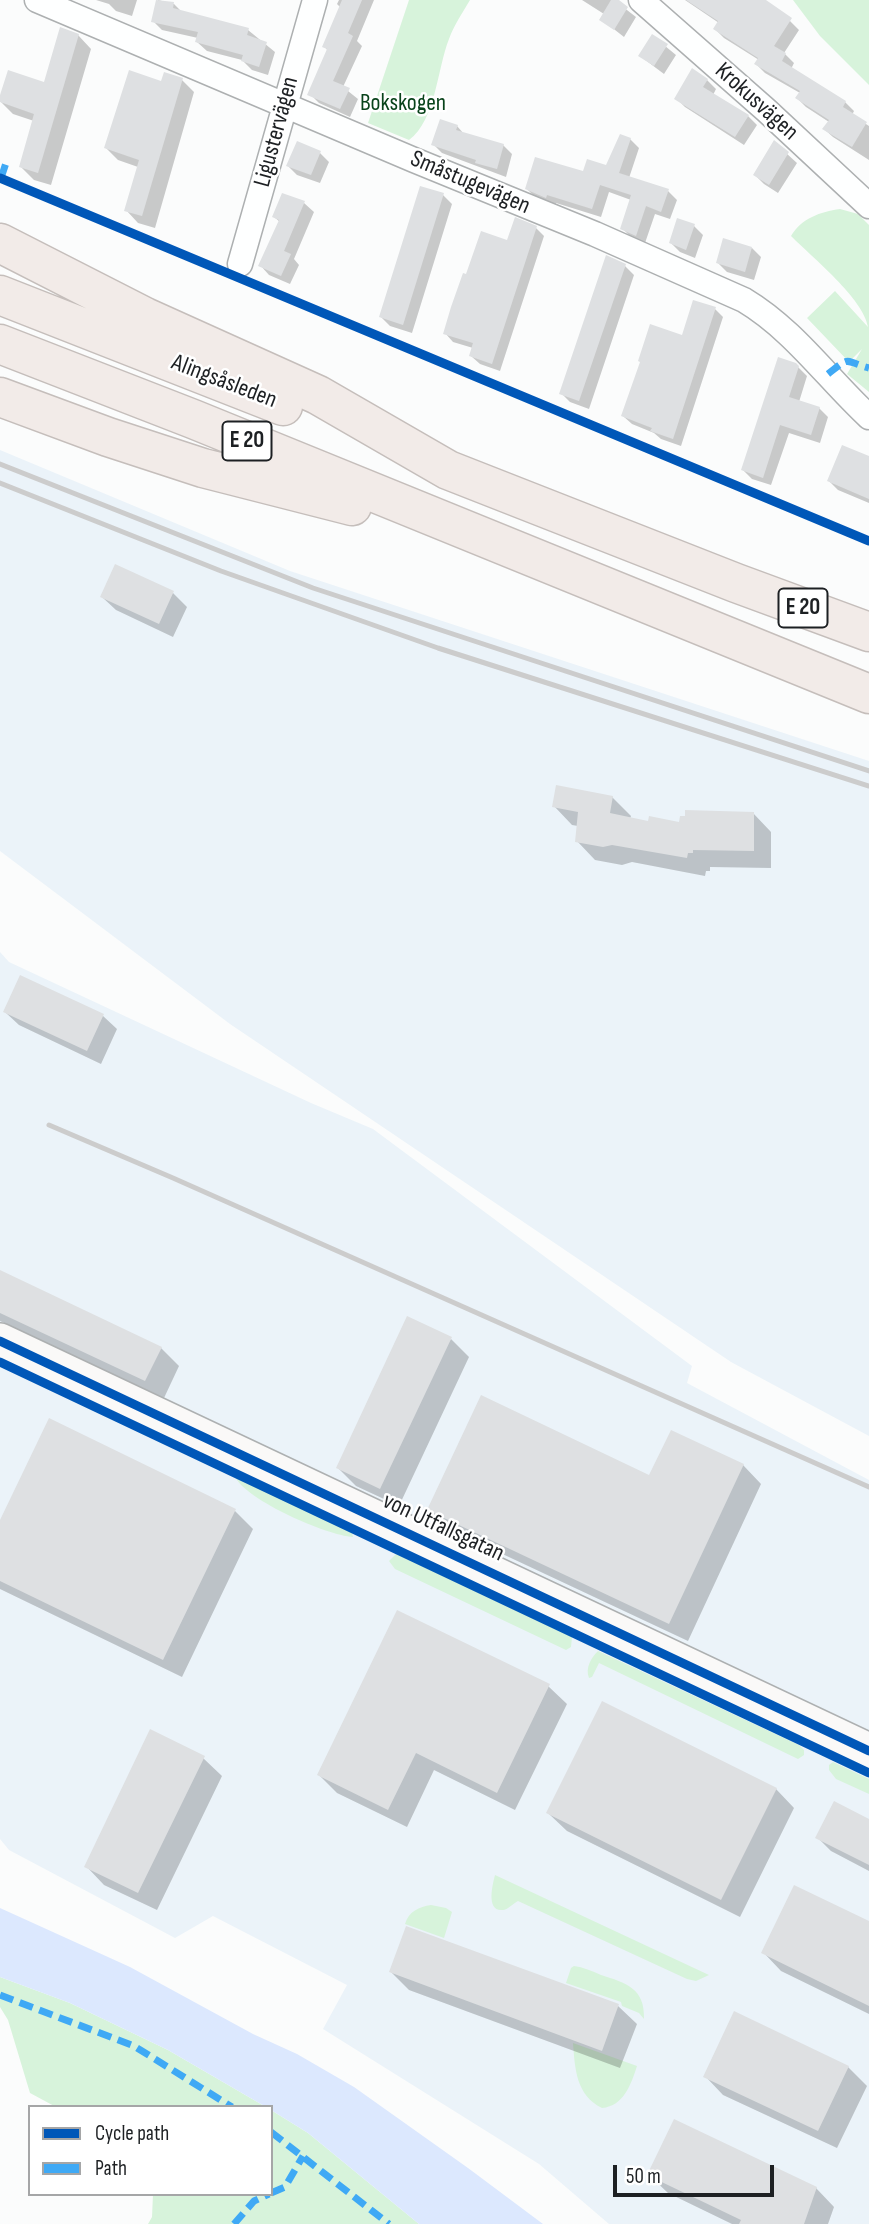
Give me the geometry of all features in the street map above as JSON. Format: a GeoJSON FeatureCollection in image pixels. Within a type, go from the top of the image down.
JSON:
{"type":"FeatureCollection","features":[{"type":"Feature","properties":{"kind":"highway"},"geometry":{"type":"LineString","coordinates":[[0,243],[145,317],[318,395],[448,470]]}},
{"type":"Feature","properties":{"kind":"highway","name":"Alingsåsleden"},"geometry":{"type":"LineString","coordinates":[[0,295],[448,470]]}},
{"type":"Feature","properties":{"kind":"highway","name":"E 20"},"geometry":{"type":"LineString","coordinates":[[0,344],[193,419],[864,691]]}},
{"type":"Feature","properties":{"kind":"highway"},"geometry":{"type":"LineString","coordinates":[[0,397],[202,468],[492,541]]}},
{"type":"Feature","properties":{"kind":"highway","name":"E 20"},"geometry":{"type":"LineString","coordinates":[[448,470],[869,632]]}},
{"type":"Feature","properties":{"kind":"highway"},"geometry":{"type":"LineString","coordinates":[[736,583],[869,610]]}},
{"type":"Feature","properties":{"kind":"street","name":"Småstugevägen"},"geometry":{"type":"LineString","coordinates":[[37,0],[663,263],[744,300],[766,313],[792,336],[869,417]]}},
{"type":"Feature","properties":{"kind":"street","name":"Ligustervägen"},"geometry":{"type":"LineString","coordinates":[[240,264],[315,0]]}},
{"type":"Feature","properties":{"kind":"street","name":"Krokusvägen"},"geometry":{"type":"LineString","coordinates":[[641,0],[766,110],[869,206]]}},
{"type":"Feature","properties":{"kind":"street","name":"von Utfallsgatan"},"geometry":{"type":"LineString","coordinates":[[0,1341],[869,1751]]}},
{"type":"Feature","properties":{"kind":"shaded area"},"geometry":{"type":"Polygon","coordinates":[[[0,450],[290,571],[869,761],[869,1436],[731,1362],[230,1024],[0,851],[0,450]]]}},
{"type":"Feature","properties":{"kind":"shaded area"},"geometry":{"type":"Polygon","coordinates":[[[0,952],[9,962],[311,1103],[373,1129],[692,1366],[687,1383],[869,1480],[869,2224],[609,2224],[539,2164],[323,2029],[347,1985],[213,1916],[175,1938],[9,1850],[0,1839],[0,952]]]}},
{"type":"Feature","properties":{"kind":"green space","name":"Bokskogen"},"geometry":{"type":"Polygon","coordinates":[[[409,0],[470,0],[449,39],[425,120],[409,140],[368,123],[409,0]]]}},
{"type":"Feature","properties":{"kind":"green space"},"geometry":{"type":"Polygon","coordinates":[[[793,0],[869,0],[869,85],[820,36],[793,0]]]}},
{"type":"Feature","properties":{"kind":"green space"},"geometry":{"type":"Polygon","coordinates":[[[840,209],[858,214],[869,225],[869,392],[847,374],[862,349],[849,362],[807,318],[835,291],[868,327],[864,316],[847,291],[791,236],[800,225],[812,217],[840,209]]]}},
{"type":"Feature","properties":{"kind":"green space"},"geometry":{"type":"Polygon","coordinates":[[[235,1477],[349,1531],[353,1537],[325,1530],[271,1506],[255,1496],[235,1477]]]}},
{"type":"Feature","properties":{"kind":"green space"},"geometry":{"type":"Polygon","coordinates":[[[396,1554],[572,1637],[571,1647],[566,1650],[395,1569],[389,1561],[396,1554]]]}},
{"type":"Feature","properties":{"kind":"green space"},"geometry":{"type":"Polygon","coordinates":[[[598,1651],[799,1745],[804,1750],[804,1755],[798,1759],[599,1663],[589,1678],[589,1663],[598,1651]]]}},
{"type":"Feature","properties":{"kind":"green space"},"geometry":{"type":"Polygon","coordinates":[[[833,1762],[869,1779],[869,1794],[836,1779],[829,1770],[829,1765],[833,1762]]]}},
{"type":"Feature","properties":{"kind":"green space"},"geometry":{"type":"Polygon","coordinates":[[[495,1875],[709,1975],[696,1981],[687,1979],[518,1901],[505,1910],[497,1909],[492,1902],[495,1875]]]}},
{"type":"Feature","properties":{"kind":"green space"},"geometry":{"type":"Polygon","coordinates":[[[431,1905],[452,1912],[444,1938],[405,1924],[415,1910],[431,1905]]]}},
{"type":"Feature","properties":{"kind":"green space"},"geometry":{"type":"Polygon","coordinates":[[[574,1966],[632,1988],[641,2000],[644,2019],[639,2013],[622,2006],[621,2002],[566,1983],[574,1966]]]}},
{"type":"Feature","properties":{"kind":"green space"},"geometry":{"type":"Polygon","coordinates":[[[0,1977],[70,2003],[168,2050],[263,2105],[52,2105],[30,2093],[8,2020],[0,2007],[0,1977]]]}},
{"type":"Feature","properties":{"kind":"green space"},"geometry":{"type":"Polygon","coordinates":[[[573,2043],[637,2066],[626,2093],[616,2103],[602,2108],[587,2096],[576,2072],[573,2043]]]}},
{"type":"Feature","properties":{"kind":"green space"},"geometry":{"type":"Polygon","coordinates":[[[273,2111],[308,2133],[419,2224],[148,2224],[152,2217],[153,2196],[273,2196],[273,2111]]]}},
{"type":"Feature","properties":{"kind":"water"},"geometry":{"type":"Polygon","coordinates":[[[0,1908],[130,1967],[253,2034],[297,2054],[354,2087],[543,2224],[419,2224],[308,2133],[273,2111],[273,2105],[263,2105],[168,2050],[70,2003],[0,1977],[0,1908]]]}},
{"type":"Feature","properties":{"kind":"building"},"geometry":{"type":"Polygon","coordinates":[[[156,0],[174,2],[173,8],[249,28],[247,35],[267,42],[259,67],[241,61],[243,55],[195,42],[198,32],[151,22],[156,0]]]}},
{"type":"Feature","properties":{"kind":"building"},"geometry":{"type":"Polygon","coordinates":[[[342,0],[362,0],[348,33],[353,36],[333,81],[350,88],[340,109],[307,95],[327,49],[322,47],[342,0]]]}},
{"type":"Feature","properties":{"kind":"building"},"geometry":{"type":"Polygon","coordinates":[[[611,0],[619,0],[628,7],[614,30],[599,20],[611,0]]]}},
{"type":"Feature","properties":{"kind":"building"},"geometry":{"type":"Polygon","coordinates":[[[686,0],[766,0],[792,18],[774,46],[786,53],[782,61],[846,101],[843,107],[867,122],[852,147],[822,129],[829,120],[795,98],[800,91],[754,64],[758,58],[713,29],[718,21],[686,0]]]}},
{"type":"Feature","properties":{"kind":"building"},"geometry":{"type":"Polygon","coordinates":[[[60,27],[79,34],[38,173],[19,167],[34,114],[0,102],[0,95],[8,70],[44,82],[60,27]]]}},
{"type":"Feature","properties":{"kind":"building"},"geometry":{"type":"Polygon","coordinates":[[[652,34],[668,44],[654,66],[638,56],[652,34]]]}},
{"type":"Feature","properties":{"kind":"building"},"geometry":{"type":"Polygon","coordinates":[[[692,68],[708,79],[703,87],[749,115],[735,137],[674,99],[692,68]]]}},
{"type":"Feature","properties":{"kind":"building"},"geometry":{"type":"Polygon","coordinates":[[[129,70],[161,81],[164,72],[183,78],[142,216],[124,211],[139,160],[104,148],[129,70]]]}},
{"type":"Feature","properties":{"kind":"building"},"geometry":{"type":"Polygon","coordinates":[[[440,119],[458,125],[456,130],[504,144],[497,169],[431,145],[440,119]]]}},
{"type":"Feature","properties":{"kind":"building"},"geometry":{"type":"Polygon","coordinates":[[[620,134],[631,138],[619,173],[669,189],[661,212],[646,206],[636,236],[620,229],[631,195],[600,185],[592,209],[547,195],[546,198],[525,189],[535,157],[583,171],[587,159],[606,165],[620,134]]]}},
{"type":"Feature","properties":{"kind":"building"},"geometry":{"type":"Polygon","coordinates":[[[774,140],[789,152],[769,185],[753,175],[774,140]]]}},
{"type":"Feature","properties":{"kind":"building"},"geometry":{"type":"Polygon","coordinates":[[[297,141],[321,151],[311,175],[286,166],[297,141]]]}},
{"type":"Feature","properties":{"kind":"building"},"geometry":{"type":"Polygon","coordinates":[[[420,186],[444,193],[403,325],[379,317],[420,186]]]}},
{"type":"Feature","properties":{"kind":"building"},"geometry":{"type":"Polygon","coordinates":[[[282,193],[305,201],[284,251],[291,254],[281,276],[258,266],[279,220],[272,217],[282,193]]]}},
{"type":"Feature","properties":{"kind":"building"},"geometry":{"type":"Polygon","coordinates":[[[515,217],[537,226],[492,364],[469,356],[473,343],[443,334],[463,273],[466,274],[481,231],[507,240],[515,217]]]}},
{"type":"Feature","properties":{"kind":"building"},"geometry":{"type":"Polygon","coordinates":[[[677,218],[695,224],[686,250],[669,243],[677,218]]]}},
{"type":"Feature","properties":{"kind":"building"},"geometry":{"type":"Polygon","coordinates":[[[723,238],[752,247],[745,272],[716,263],[723,238]]]}},
{"type":"Feature","properties":{"kind":"building"},"geometry":{"type":"Polygon","coordinates":[[[606,255],[626,264],[579,401],[559,394],[606,255]]]}},
{"type":"Feature","properties":{"kind":"building"},"geometry":{"type":"Polygon","coordinates":[[[693,300],[716,307],[673,439],[621,416],[650,324],[682,335],[693,300]]]}},
{"type":"Feature","properties":{"kind":"building"},"geometry":{"type":"Polygon","coordinates":[[[778,357],[799,366],[789,397],[820,407],[811,435],[780,425],[763,478],[741,470],[778,357]]]}},
{"type":"Feature","properties":{"kind":"building"},"geometry":{"type":"Polygon","coordinates":[[[842,445],[869,456],[869,499],[827,481],[842,445]]]}},
{"type":"Feature","properties":{"kind":"building"},"geometry":{"type":"Polygon","coordinates":[[[115,564],[174,591],[159,624],[100,597],[115,564]]]}},
{"type":"Feature","properties":{"kind":"building"},"geometry":{"type":"Polygon","coordinates":[[[556,785],[613,796],[610,813],[648,821],[649,816],[679,822],[680,816],[685,816],[685,810],[754,812],[754,851],[693,850],[693,853],[688,853],[687,858],[612,845],[603,847],[575,842],[578,812],[552,807],[556,785]]]}},
{"type":"Feature","properties":{"kind":"building"},"geometry":{"type":"Polygon","coordinates":[[[20,975],[104,1014],[87,1051],[3,1012],[20,975]]]}},
{"type":"Feature","properties":{"kind":"building"},"geometry":{"type":"Polygon","coordinates":[[[0,1270],[162,1347],[145,1381],[0,1313],[0,1270]]]}},
{"type":"Feature","properties":{"kind":"building"},"geometry":{"type":"Polygon","coordinates":[[[407,1316],[452,1337],[380,1489],[336,1468],[407,1316]]]}},
{"type":"Feature","properties":{"kind":"building"},"geometry":{"type":"Polygon","coordinates":[[[481,1395],[649,1475],[671,1430],[744,1464],[669,1624],[427,1510],[481,1395]]]}},
{"type":"Feature","properties":{"kind":"building"},"geometry":{"type":"Polygon","coordinates":[[[49,1418],[236,1509],[163,1660],[0,1581],[0,1520],[49,1418]]]}},
{"type":"Feature","properties":{"kind":"building"},"geometry":{"type":"Polygon","coordinates":[[[397,1610],[550,1684],[497,1793],[416,1753],[388,1810],[317,1775],[397,1610]]]}},
{"type":"Feature","properties":{"kind":"building"},"geometry":{"type":"Polygon","coordinates":[[[602,1701],[777,1788],[721,1900],[546,1813],[602,1701]]]}},
{"type":"Feature","properties":{"kind":"building"},"geometry":{"type":"Polygon","coordinates":[[[150,1729],[205,1756],[138,1893],[84,1867],[150,1729]]]}},
{"type":"Feature","properties":{"kind":"building"},"geometry":{"type":"Polygon","coordinates":[[[834,1801],[869,1819],[869,1865],[815,1838],[834,1801]]]}},
{"type":"Feature","properties":{"kind":"building"},"geometry":{"type":"Polygon","coordinates":[[[794,1885],[869,1921],[869,2006],[761,1953],[794,1885]]]}},
{"type":"Feature","properties":{"kind":"building"},"geometry":{"type":"Polygon","coordinates":[[[406,1926],[619,2004],[602,2051],[389,1972],[406,1926]]]}},
{"type":"Feature","properties":{"kind":"building"},"geometry":{"type":"Polygon","coordinates":[[[734,2011],[849,2066],[818,2131],[703,2077],[734,2011]]]}},
{"type":"Feature","properties":{"kind":"building"},"geometry":{"type":"Polygon","coordinates":[[[674,2119],[817,2187],[804,2224],[739,2224],[741,2220],[647,2175],[674,2119]]]}},
{"type":"Feature","properties":{"kind":"railway"},"geometry":{"type":"LineString","coordinates":[[0,464],[313,588],[869,771]]}},
{"type":"Feature","properties":{"kind":"railway"},"geometry":{"type":"LineString","coordinates":[[0,483],[221,571],[438,648],[869,786]]}},
{"type":"Feature","properties":{"kind":"railway"},"geometry":{"type":"LineString","coordinates":[[49,1125],[869,1487]]}},
{"type":"Feature","properties":{"kind":"marked path"},"geometry":{"type":"LineString","coordinates":[[1,178],[6,163]]}},
{"type":"Feature","properties":{"kind":"marked path"},"geometry":{"type":"LineString","coordinates":[[828,374],[848,361],[869,368]]}},
{"type":"Feature","properties":{"kind":"marked path"},"geometry":{"type":"LineString","coordinates":[[0,1995],[134,2046],[229,2105]]}},
{"type":"Feature","properties":{"kind":"marked path"},"geometry":{"type":"LineString","coordinates":[[273,2134],[389,2224]]}},
{"type":"Feature","properties":{"kind":"marked path"},"geometry":{"type":"LineString","coordinates":[[273,2192],[285,2187],[303,2156]]}},
{"type":"Feature","properties":{"kind":"marked path"},"geometry":{"type":"LineString","coordinates":[[234,2224],[254,2201],[265,2196]]}},
{"type":"Feature","properties":{"kind":"cycle path"},"geometry":{"type":"LineString","coordinates":[[0,178],[869,541]]}},
{"type":"Feature","properties":{"kind":"cycle path"},"geometry":{"type":"LineString","coordinates":[[0,1341],[869,1751]]}},
{"type":"Feature","properties":{"kind":"cycle path"},"geometry":{"type":"LineString","coordinates":[[0,1362],[869,1773]]}}]}
